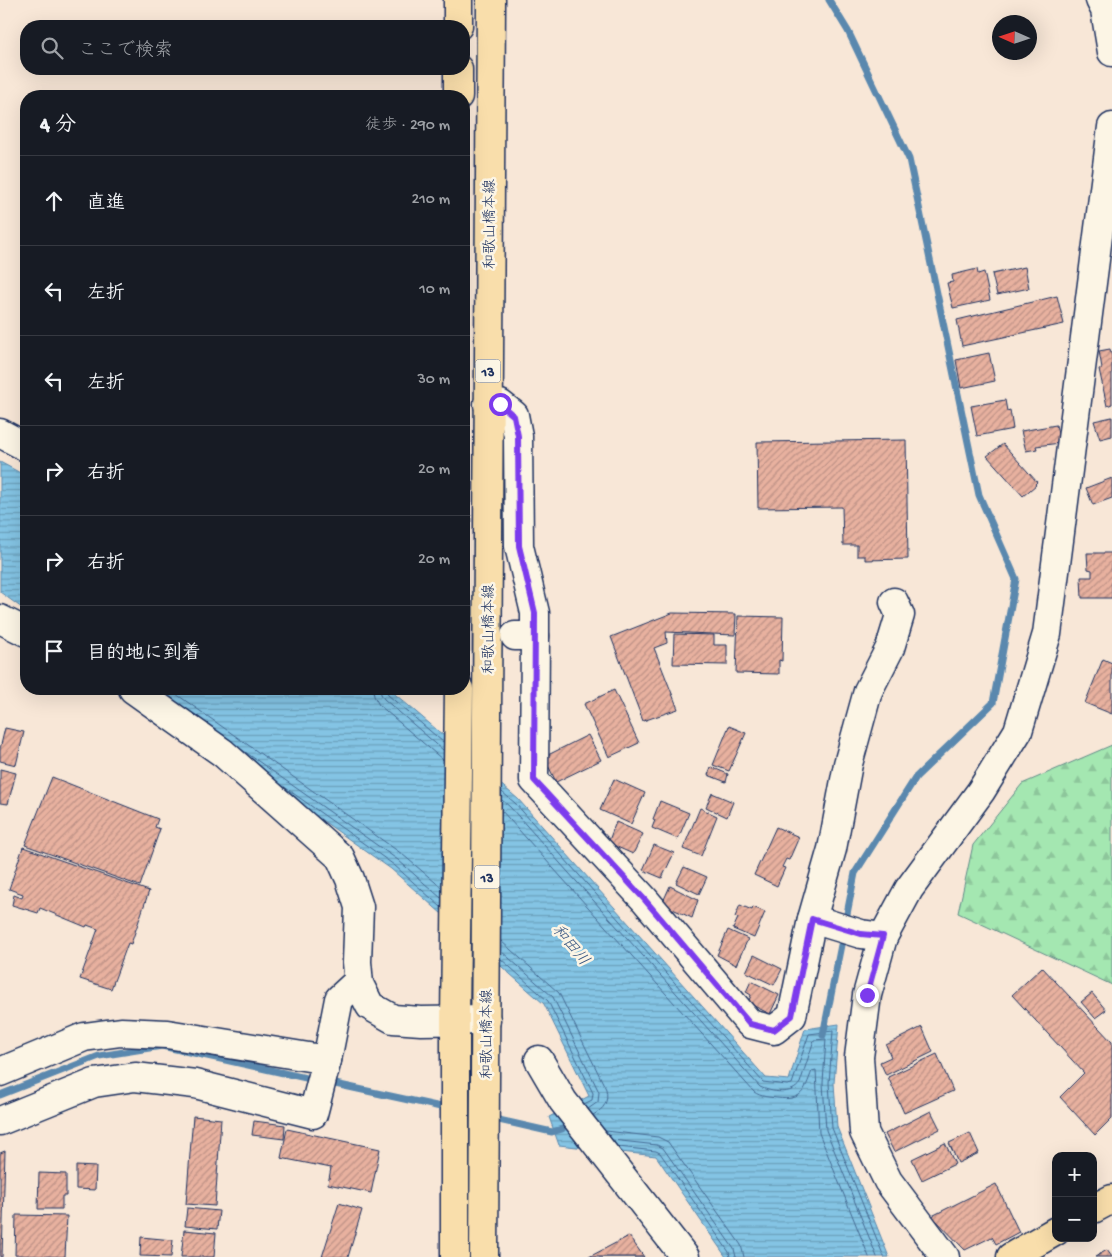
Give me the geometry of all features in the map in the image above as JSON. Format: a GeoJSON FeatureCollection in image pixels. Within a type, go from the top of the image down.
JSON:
{"type":"FeatureCollection","features":[{"type":"Feature","properties":{"kind":"main road"},"geometry":{"type":"LineString","coordinates":[[458,0],[458,20]]}},
{"type":"Feature","properties":{"kind":"main road","name":"和歌山橋本線"},"geometry":{"type":"LineString","coordinates":[[484,1257],[491,0]]}},
{"type":"Feature","properties":{"kind":"main road"},"geometry":{"type":"LineString","coordinates":[[458,75],[458,90]]}},
{"type":"Feature","properties":{"kind":"main road","name":"和歌山橋本線"},"geometry":{"type":"LineString","coordinates":[[455,1257],[455,1020],[459,695]]}},
{"type":"Feature","properties":{"kind":"main road"},"geometry":{"type":"LineString","coordinates":[[1097,1207],[1112,1199]]}},
{"type":"Feature","properties":{"kind":"main road"},"geometry":{"type":"LineString","coordinates":[[1011,1257],[1052,1233]]}},
{"type":"Feature","properties":{"kind":"street"},"geometry":{"type":"LineString","coordinates":[[1106,7],[1112,52]]}},
{"type":"Feature","properties":{"kind":"street"},"geometry":{"type":"LineString","coordinates":[[945,1257],[888,1180],[864,1132],[858,1057],[867,995],[872,935],[909,890],[981,792],[1018,732],[1047,634],[1112,127]]}},
{"type":"Feature","properties":{"kind":"street"},"geometry":{"type":"LineString","coordinates":[[488,404],[500,404],[514,416],[518,436],[519,546],[535,613],[525,636],[534,780],[645,900],[750,1024],[774,1030],[792,1016],[821,922],[848,764],[868,691],[890,648],[900,615],[894,602]]}},
{"type":"Feature","properties":{"kind":"street"},"geometry":{"type":"LineString","coordinates":[[0,433],[20,443]]}},
{"type":"Feature","properties":{"kind":"street"},"geometry":{"type":"LineString","coordinates":[[0,619],[20,629]]}},
{"type":"Feature","properties":{"kind":"street"},"geometry":{"type":"LineString","coordinates":[[142,695],[224,753],[340,857],[350,879],[359,907],[357,962],[359,984],[370,1006],[393,1019],[421,1021],[455,1020],[486,1016]]}},
{"type":"Feature","properties":{"kind":"street"},"geometry":{"type":"LineString","coordinates":[[821,922],[872,935]]}},
{"type":"Feature","properties":{"kind":"street"},"geometry":{"type":"LineString","coordinates":[[0,1121],[94,1083],[135,1077],[195,1084],[313,1114],[327,1060],[339,999],[352,987],[359,984]]}},
{"type":"Feature","properties":{"kind":"street"},"geometry":{"type":"LineString","coordinates":[[0,1072],[84,1037],[121,1032],[167,1034],[327,1060]]}},
{"type":"Feature","properties":{"kind":"street"},"geometry":{"type":"LineString","coordinates":[[539,1060],[563,1101],[685,1257]]}},
{"type":"Feature","properties":{"kind":"green space"},"geometry":{"type":"Polygon","coordinates":[[[1112,745],[1112,985],[958,913],[973,845],[1022,784],[1112,745]]]}},
{"type":"Feature","properties":{"kind":"water"},"geometry":{"type":"Polygon","coordinates":[[[0,462],[20,473],[20,607],[0,592],[0,462]]]}},
{"type":"Feature","properties":{"kind":"water","name":"和田川"},"geometry":{"type":"Polygon","coordinates":[[[145,695],[396,695],[518,799],[766,1078],[789,1080],[805,1029],[839,1024],[834,1083],[837,1127],[889,1257],[726,1257],[656,1156],[559,1145],[549,1117],[589,1096],[544,1004],[391,869],[145,695]]]}},
{"type":"Feature","properties":{"kind":"building"},"geometry":{"type":"Polygon","coordinates":[[[1025,267],[1029,288],[997,295],[992,274],[1025,267]]]}},
{"type":"Feature","properties":{"kind":"building"},"geometry":{"type":"Polygon","coordinates":[[[977,269],[978,274],[984,272],[990,300],[953,308],[947,283],[953,282],[952,275],[977,269]]]}},
{"type":"Feature","properties":{"kind":"building"},"geometry":{"type":"Polygon","coordinates":[[[1057,296],[1064,324],[962,346],[957,320],[1057,296]]]}},
{"type":"Feature","properties":{"kind":"building"},"geometry":{"type":"Polygon","coordinates":[[[1110,349],[1112,357],[1112,404],[1107,406],[1099,369],[1102,368],[1099,351],[1110,349]]]}},
{"type":"Feature","properties":{"kind":"building"},"geometry":{"type":"Polygon","coordinates":[[[989,353],[995,381],[961,388],[956,360],[989,353]]]}},
{"type":"Feature","properties":{"kind":"building"},"geometry":{"type":"Polygon","coordinates":[[[1005,400],[1007,411],[1010,410],[1013,429],[977,436],[971,406],[1005,400]]]}},
{"type":"Feature","properties":{"kind":"building"},"geometry":{"type":"Polygon","coordinates":[[[1112,417],[1112,436],[1100,439],[1094,421],[1112,417]]]}},
{"type":"Feature","properties":{"kind":"building"},"geometry":{"type":"Polygon","coordinates":[[[1056,425],[1060,443],[1036,446],[1037,449],[1026,451],[1021,431],[1056,425]]]}},
{"type":"Feature","properties":{"kind":"building"},"geometry":{"type":"Polygon","coordinates":[[[906,440],[908,559],[865,560],[865,556],[857,556],[857,545],[843,545],[842,507],[758,508],[757,442],[906,440]]]}},
{"type":"Feature","properties":{"kind":"building"},"geometry":{"type":"Polygon","coordinates":[[[1003,444],[1037,482],[1023,496],[987,456],[1003,444]]]}},
{"type":"Feature","properties":{"kind":"building"},"geometry":{"type":"Polygon","coordinates":[[[1112,478],[1112,498],[1093,505],[1086,488],[1112,478]]]}},
{"type":"Feature","properties":{"kind":"building"},"geometry":{"type":"Polygon","coordinates":[[[1087,553],[1112,553],[1112,598],[1082,598],[1081,577],[1092,577],[1092,570],[1088,569],[1087,553]]]}},
{"type":"Feature","properties":{"kind":"building"},"geometry":{"type":"Polygon","coordinates":[[[672,613],[736,614],[735,635],[666,632],[667,643],[654,648],[678,709],[643,721],[611,637],[672,613]]]}},
{"type":"Feature","properties":{"kind":"building"},"geometry":{"type":"Polygon","coordinates":[[[738,616],[783,617],[782,661],[779,660],[779,674],[736,673],[738,616]]]}},
{"type":"Feature","properties":{"kind":"building"},"geometry":{"type":"Polygon","coordinates":[[[674,634],[714,635],[714,645],[727,645],[727,665],[673,664],[674,634]]]}},
{"type":"Feature","properties":{"kind":"building"},"geometry":{"type":"Polygon","coordinates":[[[1103,659],[1112,663],[1112,714],[1085,703],[1103,659]]]}},
{"type":"Feature","properties":{"kind":"building"},"geometry":{"type":"Polygon","coordinates":[[[614,690],[639,743],[609,757],[584,704],[614,690]]]}},
{"type":"Feature","properties":{"kind":"building"},"geometry":{"type":"Polygon","coordinates":[[[729,726],[746,733],[729,771],[713,765],[729,726]]]}},
{"type":"Feature","properties":{"kind":"building"},"geometry":{"type":"Polygon","coordinates":[[[5,728],[24,732],[16,765],[0,761],[0,749],[5,728]]]}},
{"type":"Feature","properties":{"kind":"building"},"geometry":{"type":"Polygon","coordinates":[[[588,735],[601,760],[556,782],[544,757],[588,735]]]}},
{"type":"Feature","properties":{"kind":"building"},"geometry":{"type":"Polygon","coordinates":[[[711,767],[728,774],[726,782],[708,775],[711,767]]]}},
{"type":"Feature","properties":{"kind":"building"},"geometry":{"type":"Polygon","coordinates":[[[0,769],[16,773],[8,804],[0,803],[0,769]]]}},
{"type":"Feature","properties":{"kind":"building"},"geometry":{"type":"Polygon","coordinates":[[[52,777],[158,819],[155,827],[160,829],[140,886],[25,845],[52,777]]]}},
{"type":"Feature","properties":{"kind":"building"},"geometry":{"type":"Polygon","coordinates":[[[614,779],[645,793],[631,824],[600,810],[614,779]]]}},
{"type":"Feature","properties":{"kind":"building"},"geometry":{"type":"Polygon","coordinates":[[[712,793],[733,802],[727,817],[706,807],[712,793]]]}},
{"type":"Feature","properties":{"kind":"building"},"geometry":{"type":"Polygon","coordinates":[[[660,801],[689,813],[678,839],[652,828],[655,820],[653,819],[660,801]]]}},
{"type":"Feature","properties":{"kind":"building"},"geometry":{"type":"Polygon","coordinates":[[[700,808],[717,816],[701,856],[683,849],[700,808]]]}},
{"type":"Feature","properties":{"kind":"building"},"geometry":{"type":"Polygon","coordinates":[[[616,822],[643,834],[633,854],[608,843],[616,822]]]}},
{"type":"Feature","properties":{"kind":"building"},"geometry":{"type":"Polygon","coordinates":[[[776,827],[799,837],[789,860],[786,859],[782,867],[785,868],[777,886],[754,875],[776,827]]]}},
{"type":"Feature","properties":{"kind":"building"},"geometry":{"type":"Polygon","coordinates":[[[654,845],[674,853],[662,878],[643,870],[654,845]]]}},
{"type":"Feature","properties":{"kind":"building"},"geometry":{"type":"Polygon","coordinates":[[[23,847],[149,891],[131,944],[128,943],[111,989],[80,979],[98,929],[87,925],[86,927],[40,908],[38,913],[12,905],[14,895],[22,898],[23,894],[9,889],[23,847]]]}},
{"type":"Feature","properties":{"kind":"building"},"geometry":{"type":"Polygon","coordinates":[[[684,867],[707,877],[699,894],[676,883],[684,867]]]}},
{"type":"Feature","properties":{"kind":"building"},"geometry":{"type":"Polygon","coordinates":[[[670,886],[698,900],[692,918],[662,904],[670,886]]]}},
{"type":"Feature","properties":{"kind":"building"},"geometry":{"type":"Polygon","coordinates":[[[740,905],[752,910],[753,907],[765,912],[754,938],[733,929],[738,918],[735,917],[740,905]]]}},
{"type":"Feature","properties":{"kind":"building"},"geometry":{"type":"Polygon","coordinates":[[[728,930],[748,939],[736,965],[717,955],[728,930]]]}},
{"type":"Feature","properties":{"kind":"building"},"geometry":{"type":"Polygon","coordinates":[[[754,955],[782,969],[774,985],[746,972],[754,955]]]}},
{"type":"Feature","properties":{"kind":"building"},"geometry":{"type":"Polygon","coordinates":[[[1042,967],[1112,1042],[1112,1118],[1095,1135],[1060,1097],[1084,1073],[1012,995],[1042,967]]]}},
{"type":"Feature","properties":{"kind":"building"},"geometry":{"type":"Polygon","coordinates":[[[751,981],[779,995],[770,1014],[748,1003],[751,995],[746,992],[751,981]]]}},
{"type":"Feature","properties":{"kind":"building"},"geometry":{"type":"Polygon","coordinates":[[[1092,993],[1106,1010],[1095,1018],[1081,1002],[1092,993]]]}},
{"type":"Feature","properties":{"kind":"building"},"geometry":{"type":"Polygon","coordinates":[[[922,1027],[933,1052],[886,1075],[880,1062],[891,1057],[886,1045],[922,1027]]]}},
{"type":"Feature","properties":{"kind":"building"},"geometry":{"type":"Polygon","coordinates":[[[937,1054],[953,1091],[904,1113],[888,1077],[937,1054]]]}},
{"type":"Feature","properties":{"kind":"building"},"geometry":{"type":"Polygon","coordinates":[[[931,1111],[940,1129],[894,1152],[885,1134],[931,1111]]]}},
{"type":"Feature","properties":{"kind":"building"},"geometry":{"type":"Polygon","coordinates":[[[193,1116],[221,1119],[215,1206],[186,1204],[193,1116]]]}},
{"type":"Feature","properties":{"kind":"building"},"geometry":{"type":"Polygon","coordinates":[[[254,1121],[285,1125],[284,1139],[252,1135],[254,1121]]]}},
{"type":"Feature","properties":{"kind":"building"},"geometry":{"type":"Polygon","coordinates":[[[287,1129],[380,1149],[371,1193],[328,1184],[331,1168],[281,1158],[287,1129]]]}},
{"type":"Feature","properties":{"kind":"building"},"geometry":{"type":"Polygon","coordinates":[[[970,1133],[979,1153],[958,1163],[949,1143],[970,1133]]]}},
{"type":"Feature","properties":{"kind":"building"},"geometry":{"type":"Polygon","coordinates":[[[945,1143],[955,1164],[922,1180],[912,1159],[945,1143]]]}},
{"type":"Feature","properties":{"kind":"building"},"geometry":{"type":"Polygon","coordinates":[[[5,1151],[2,1257],[0,1257],[0,1153],[5,1151]]]}},
{"type":"Feature","properties":{"kind":"building"},"geometry":{"type":"Polygon","coordinates":[[[76,1166],[96,1167],[95,1190],[76,1189],[76,1166]]]}},
{"type":"Feature","properties":{"kind":"building"},"geometry":{"type":"Polygon","coordinates":[[[39,1173],[66,1174],[66,1196],[62,1196],[62,1209],[38,1209],[39,1173]]]}},
{"type":"Feature","properties":{"kind":"building"},"geometry":{"type":"Polygon","coordinates":[[[996,1184],[1019,1232],[996,1244],[992,1237],[965,1250],[932,1216],[996,1184]]]}},
{"type":"Feature","properties":{"kind":"building"},"geometry":{"type":"Polygon","coordinates":[[[339,1203],[362,1210],[348,1257],[322,1257],[339,1203]]]}},
{"type":"Feature","properties":{"kind":"building"},"geometry":{"type":"Polygon","coordinates":[[[187,1208],[219,1211],[217,1229],[185,1226],[187,1208]]]}},
{"type":"Feature","properties":{"kind":"building"},"geometry":{"type":"Polygon","coordinates":[[[16,1215],[67,1216],[65,1257],[15,1255],[16,1215]]]}},
{"type":"Feature","properties":{"kind":"building"},"geometry":{"type":"Polygon","coordinates":[[[184,1230],[216,1233],[214,1257],[181,1257],[184,1230]]]}},
{"type":"Feature","properties":{"kind":"building"},"geometry":{"type":"Polygon","coordinates":[[[628,1236],[643,1257],[599,1257],[628,1236]]]}},
{"type":"Feature","properties":{"kind":"building"},"geometry":{"type":"Polygon","coordinates":[[[629,1236],[644,1257],[589,1257],[629,1236]]]}},
{"type":"Feature","properties":{"kind":"building"},"geometry":{"type":"Polygon","coordinates":[[[141,1237],[173,1240],[171,1257],[140,1256],[141,1237]]]}},
{"type":"Feature","properties":{"kind":"building"},"geometry":{"type":"Polygon","coordinates":[[[1107,1250],[1112,1257],[1095,1257],[1107,1250]]]}},
{"type":"Feature","properties":{"kind":"waterway"},"geometry":{"type":"LineString","coordinates":[[829,0],[848,31],[909,159],[979,495],[1016,579],[993,703],[916,777],[855,873],[845,924]]}},
{"type":"Feature","properties":{"kind":"waterway"},"geometry":{"type":"LineString","coordinates":[[823,1035],[843,935]]}},
{"type":"Feature","properties":{"kind":"waterway"},"geometry":{"type":"LineString","coordinates":[[0,1095],[99,1056],[162,1046],[315,1080]]}},
{"type":"Feature","properties":{"kind":"waterway"},"geometry":{"type":"LineString","coordinates":[[326,1082],[450,1109]]}},
{"type":"Feature","properties":{"kind":"waterway"},"geometry":{"type":"LineString","coordinates":[[490,1118],[552,1132],[562,1129]]}},
{"type":"Feature","properties":{"kind":"tunnel"},"geometry":{"type":"LineString","coordinates":[[470,638],[511,636]]}},
{"type":"Feature","properties":{"kind":"route"},"geometry":{"type":"LineString","coordinates":[[500,404],[514,416],[518,436],[519,546],[535,613],[534,780],[645,900],[750,1024],[774,1030],[792,1016],[812,919],[861,934],[883,936],[867,995]]}}]}
